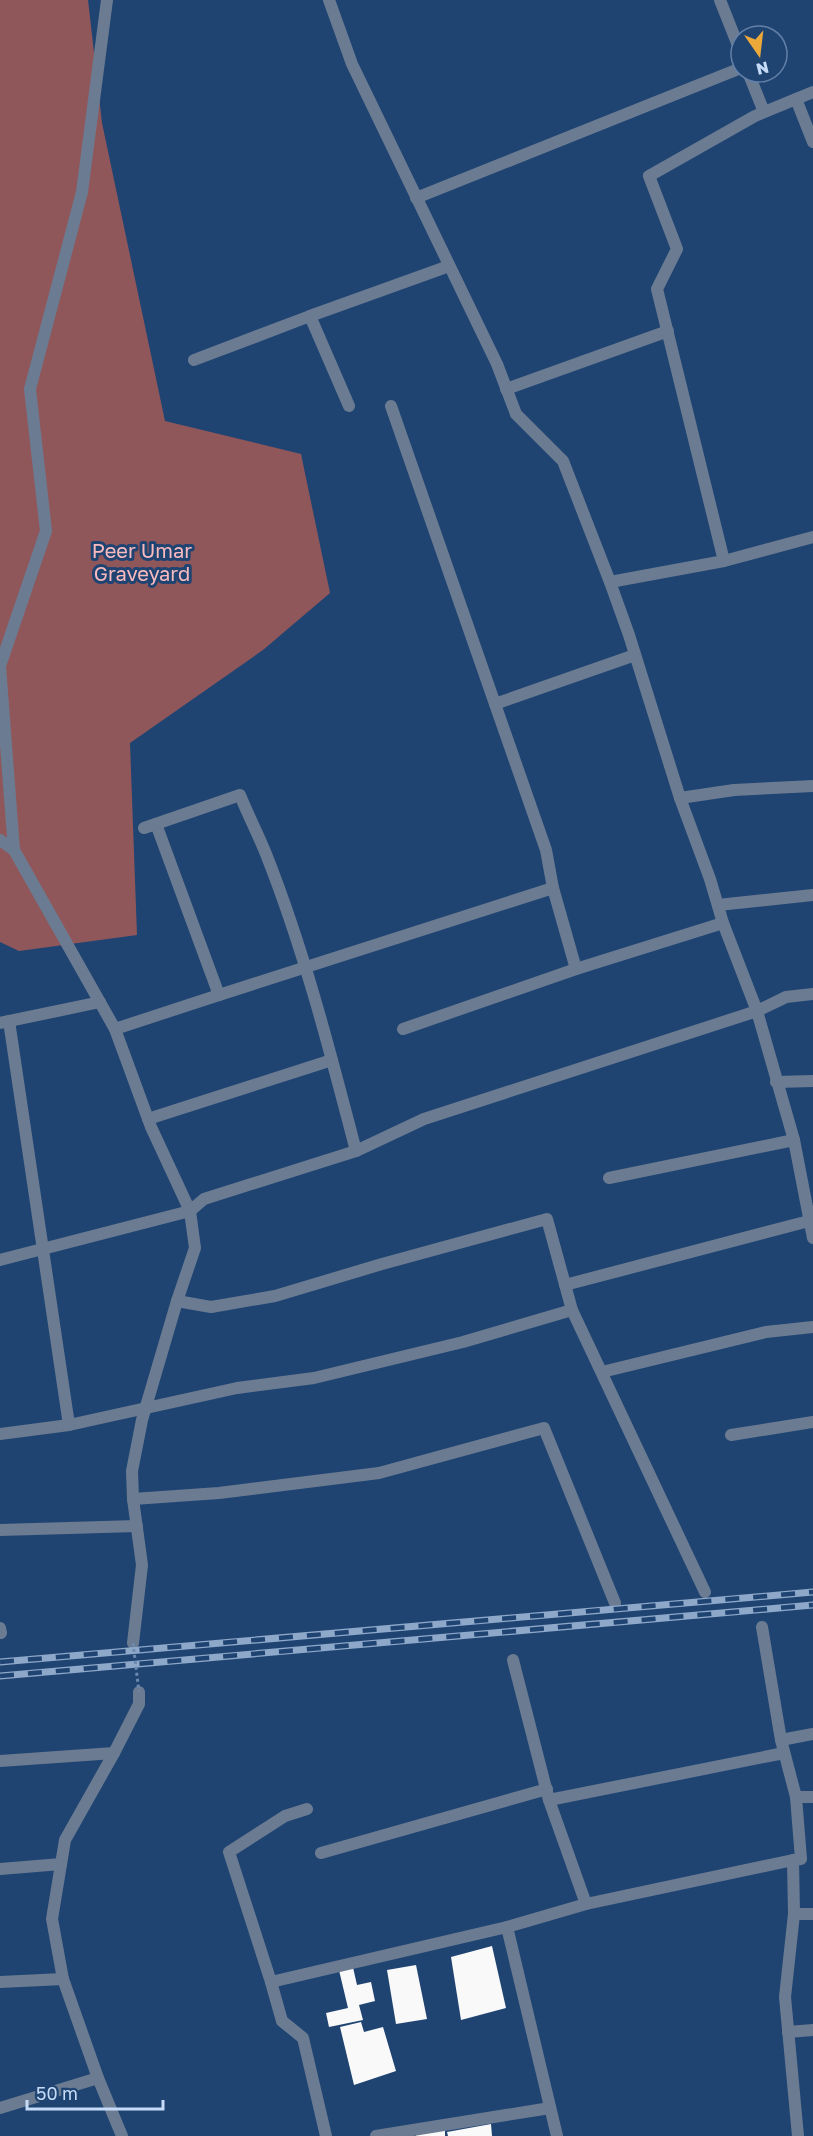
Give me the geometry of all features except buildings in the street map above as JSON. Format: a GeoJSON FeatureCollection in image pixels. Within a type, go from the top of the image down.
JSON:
{"type":"FeatureCollection","features":[{"type":"Feature","properties":{"kind":"street"},"geometry":{"type":"LineString","coordinates":[[14,850],[0,666],[46,531],[30,389],[82,192],[107,0]]}},
{"type":"Feature","properties":{"kind":"street"},"geometry":{"type":"LineString","coordinates":[[329,0],[352,64],[497,364],[516,414],[563,461],[610,582],[680,798],[710,879],[723,923],[757,1011],[794,1140],[813,1238]]}},
{"type":"Feature","properties":{"kind":"street"},"geometry":{"type":"LineString","coordinates":[[720,0],[730,24]]}},
{"type":"Feature","properties":{"kind":"street"},"geometry":{"type":"LineString","coordinates":[[416,198],[729,73]]}},
{"type":"Feature","properties":{"kind":"street"},"geometry":{"type":"LineString","coordinates":[[753,84],[764,112]]}},
{"type":"Feature","properties":{"kind":"street"},"geometry":{"type":"LineString","coordinates":[[724,561],[657,289],[677,249],[649,176],[764,112],[813,92]]}},
{"type":"Feature","properties":{"kind":"street"},"geometry":{"type":"LineString","coordinates":[[796,99],[813,141]]}},
{"type":"Feature","properties":{"kind":"street"},"geometry":{"type":"LineString","coordinates":[[194,360],[449,266]]}},
{"type":"Feature","properties":{"kind":"street"},"geometry":{"type":"LineString","coordinates":[[310,316],[349,406]]}},
{"type":"Feature","properties":{"kind":"street"},"geometry":{"type":"LineString","coordinates":[[506,389],[668,331]]}},
{"type":"Feature","properties":{"kind":"street"},"geometry":{"type":"LineString","coordinates":[[392,406],[546,850],[553,888],[576,969]]}},
{"type":"Feature","properties":{"kind":"street"},"geometry":{"type":"LineString","coordinates":[[610,582],[724,561],[813,537]]}},
{"type":"Feature","properties":{"kind":"street"},"geometry":{"type":"LineString","coordinates":[[495,705],[635,655]]}},
{"type":"Feature","properties":{"kind":"street"},"geometry":{"type":"LineString","coordinates":[[680,798],[734,790],[813,786]]}},
{"type":"Feature","properties":{"kind":"street"},"geometry":{"type":"LineString","coordinates":[[219,995],[150,826],[240,795],[266,853],[305,967],[356,1151]]}},
{"type":"Feature","properties":{"kind":"street"},"geometry":{"type":"LineString","coordinates":[[0,840],[14,850],[116,1029],[148,1119],[190,1210],[195,1248],[146,1407],[132,1471],[133,1499],[142,1565],[133,1643]]}},
{"type":"Feature","properties":{"kind":"street"},"geometry":{"type":"LineString","coordinates":[[116,1029],[553,888]]}},
{"type":"Feature","properties":{"kind":"street"},"geometry":{"type":"LineString","coordinates":[[718,904],[813,895]]}},
{"type":"Feature","properties":{"kind":"street"},"geometry":{"type":"LineString","coordinates":[[403,1029],[576,969],[723,923]]}},
{"type":"Feature","properties":{"kind":"street"},"geometry":{"type":"LineString","coordinates":[[0,1260],[190,1210],[204,1199],[356,1151],[424,1119],[757,1011],[786,997],[813,994]]}},
{"type":"Feature","properties":{"kind":"street"},"geometry":{"type":"LineString","coordinates":[[69,1425],[43,1248],[4,1022],[100,1002]]}},
{"type":"Feature","properties":{"kind":"street"},"geometry":{"type":"LineString","coordinates":[[148,1119],[332,1060]]}},
{"type":"Feature","properties":{"kind":"street"},"geometry":{"type":"LineString","coordinates":[[776,1082],[813,1081]]}},
{"type":"Feature","properties":{"kind":"street"},"geometry":{"type":"LineString","coordinates":[[609,1178],[794,1140]]}},
{"type":"Feature","properties":{"kind":"street"},"geometry":{"type":"LineString","coordinates":[[177,1301],[211,1307],[275,1296],[547,1219],[572,1310],[705,1592]]}},
{"type":"Feature","properties":{"kind":"street"},"geometry":{"type":"LineString","coordinates":[[565,1285],[809,1221]]}},
{"type":"Feature","properties":{"kind":"street"},"geometry":{"type":"LineString","coordinates":[[0,1434],[69,1425],[237,1388],[314,1378],[464,1342],[572,1310]]}},
{"type":"Feature","properties":{"kind":"street"},"geometry":{"type":"LineString","coordinates":[[602,1372],[766,1332],[813,1327]]}},
{"type":"Feature","properties":{"kind":"street"},"geometry":{"type":"LineString","coordinates":[[731,1435],[813,1422]]}},
{"type":"Feature","properties":{"kind":"street"},"geometry":{"type":"LineString","coordinates":[[133,1499],[219,1493],[379,1473],[544,1428],[615,1603]]}},
{"type":"Feature","properties":{"kind":"street"},"geometry":{"type":"LineString","coordinates":[[0,1530],[137,1526]]}},
{"type":"Feature","properties":{"kind":"street"},"geometry":{"type":"LineString","coordinates":[[271,1982],[507,1926],[586,1904],[801,1859],[796,1797],[782,1746],[762,1628]]}},
{"type":"Feature","properties":{"kind":"street"},"geometry":{"type":"LineString","coordinates":[[513,1660],[548,1794],[586,1904]]}},
{"type":"Feature","properties":{"kind":"street"},"geometry":{"type":"LineString","coordinates":[[122,2136],[98,2078],[63,1979],[52,1919],[65,1840],[139,1704],[139,1692]]}},
{"type":"Feature","properties":{"kind":"street"},"geometry":{"type":"LineString","coordinates":[[321,1853],[548,1794],[782,1746],[813,1734]]}},
{"type":"Feature","properties":{"kind":"street"},"geometry":{"type":"LineString","coordinates":[[0,1761],[114,1753]]}},
{"type":"Feature","properties":{"kind":"street"},"geometry":{"type":"LineString","coordinates":[[796,1797],[813,1797]]}},
{"type":"Feature","properties":{"kind":"street"},"geometry":{"type":"LineString","coordinates":[[307,1809],[285,1816],[229,1852],[282,2021],[303,2038],[326,2136]]}},
{"type":"Feature","properties":{"kind":"street"},"geometry":{"type":"LineString","coordinates":[[793,1860],[794,1914],[785,1997],[798,2136]]}},
{"type":"Feature","properties":{"kind":"street"},"geometry":{"type":"LineString","coordinates":[[0,1869],[61,1864]]}},
{"type":"Feature","properties":{"kind":"street"},"geometry":{"type":"LineString","coordinates":[[794,1914],[813,1914]]}},
{"type":"Feature","properties":{"kind":"street"},"geometry":{"type":"LineString","coordinates":[[507,1926],[557,2136]]}},
{"type":"Feature","properties":{"kind":"street"},"geometry":{"type":"LineString","coordinates":[[0,1982],[63,1979]]}},
{"type":"Feature","properties":{"kind":"street"},"geometry":{"type":"LineString","coordinates":[[788,2032],[813,2030]]}},
{"type":"Feature","properties":{"kind":"street"},"geometry":{"type":"LineString","coordinates":[[0,2108],[98,2078]]}},
{"type":"Feature","properties":{"kind":"street"},"geometry":{"type":"LineString","coordinates":[[376,2136],[550,2108]]}},
{"type":"Feature","properties":{"kind":"path"},"geometry":{"type":"LineString","coordinates":[[133,1643],[139,1692]]}},
{"type":"Feature","properties":{"kind":"green space","name":"Peer Umar Graveyard"},"geometry":{"type":"Polygon","coordinates":[[[0,0],[88,0],[102,123],[165,421],[301,454],[330,593],[263,650],[130,743],[137,935],[19,951],[0,942],[0,0]]]}},
{"type":"Feature","properties":{"kind":"railway"},"geometry":{"type":"LineString","coordinates":[[0,1662],[813,1592]]}},
{"type":"Feature","properties":{"kind":"railway"},"geometry":{"type":"LineString","coordinates":[[0,1676],[813,1605]]}}]}
